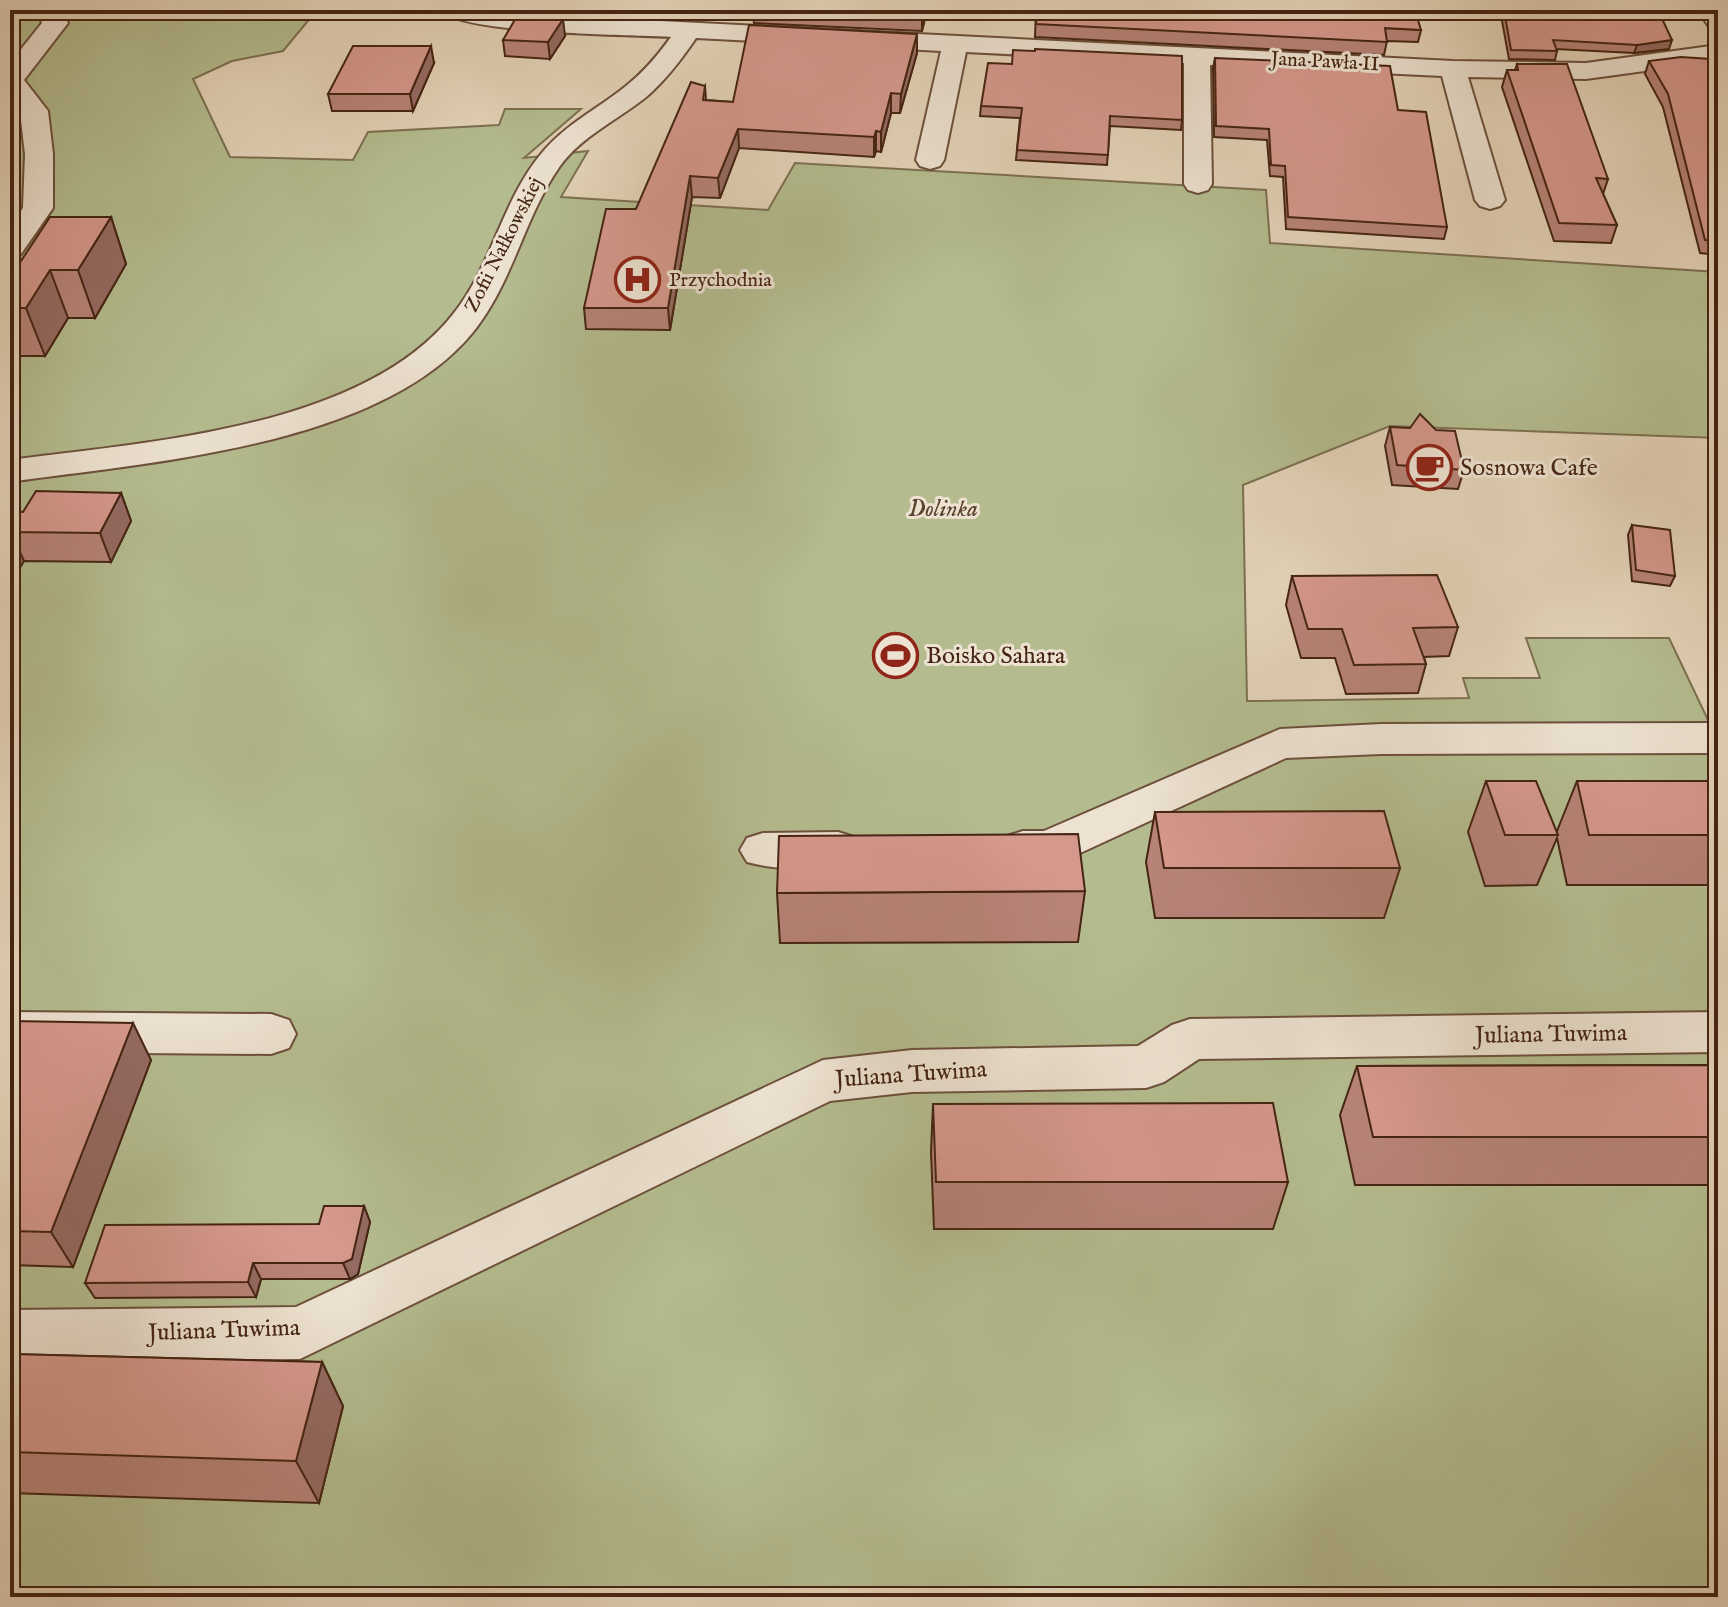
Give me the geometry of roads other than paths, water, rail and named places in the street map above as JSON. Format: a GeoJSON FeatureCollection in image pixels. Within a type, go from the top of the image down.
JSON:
{"type":"FeatureCollection","features":[{"type":"Feature","properties":{"kind":"street"},"geometry":{"type":"LineString","coordinates":[[10,248],[38,208],[39,154],[34,111],[10,80],[55,23],[49,10]]}},
{"type":"Feature","properties":{"kind":"street","name":"Jana Pawła II"},"geometry":{"type":"LineString","coordinates":[[454,10],[473,16],[519,22],[1453,69],[1586,71],[1718,53]]}},
{"type":"Feature","properties":{"kind":"street"},"geometry":{"type":"LineString","coordinates":[[1710,10],[1718,22]]}},
{"type":"Feature","properties":{"kind":"street","name":"Zofii Nałkowskiej"},"geometry":{"type":"LineString","coordinates":[[10,471],[122,455],[305,421],[362,399],[407,372],[463,325],[482,297],[525,202],[549,160],[639,89],[689,31]]}},
{"type":"Feature","properties":{"kind":"street"},"geometry":{"type":"LineString","coordinates":[[930,160],[955,44]]}},
{"type":"Feature","properties":{"kind":"street"},"geometry":{"type":"LineString","coordinates":[[1197,55],[1198,184]]}},
{"type":"Feature","properties":{"kind":"street"},"geometry":{"type":"LineString","coordinates":[[1453,69],[1490,200]]}},
{"type":"Feature","properties":{"kind":"street"},"geometry":{"type":"LineString","coordinates":[[986,848],[1049,848],[1280,744],[1396,739],[1718,738]]}},
{"type":"Feature","properties":{"kind":"street"},"geometry":{"type":"LineString","coordinates":[[763,850],[874,849]]}},
{"type":"Feature","properties":{"kind":"street"},"geometry":{"type":"LineString","coordinates":[[10,1032],[271,1034]]}},
{"type":"Feature","properties":{"kind":"street","name":"Juliana Tuwima"},"geometry":{"type":"LineString","coordinates":[[10,1336],[300,1333],[823,1081],[912,1071],[1146,1067],[1190,1039],[1718,1032]]}},
{"type":"Feature","properties":{"kind":"place","name":"Przychodnia"},"geometry":{"type":"Point","coordinates":[638,280]}},
{"type":"Feature","properties":{"kind":"place","name":"Sosnowa Cafe"},"geometry":{"type":"Point","coordinates":[1429,468]}},
{"type":"Feature","properties":{"kind":"place","name":"Boisko Sahara"},"geometry":{"type":"Point","coordinates":[895,656]}},
{"type":"Feature","properties":{"kind":"park label","name":"Dolinka"},"geometry":{"type":"Point","coordinates":[943,509]}}]}
